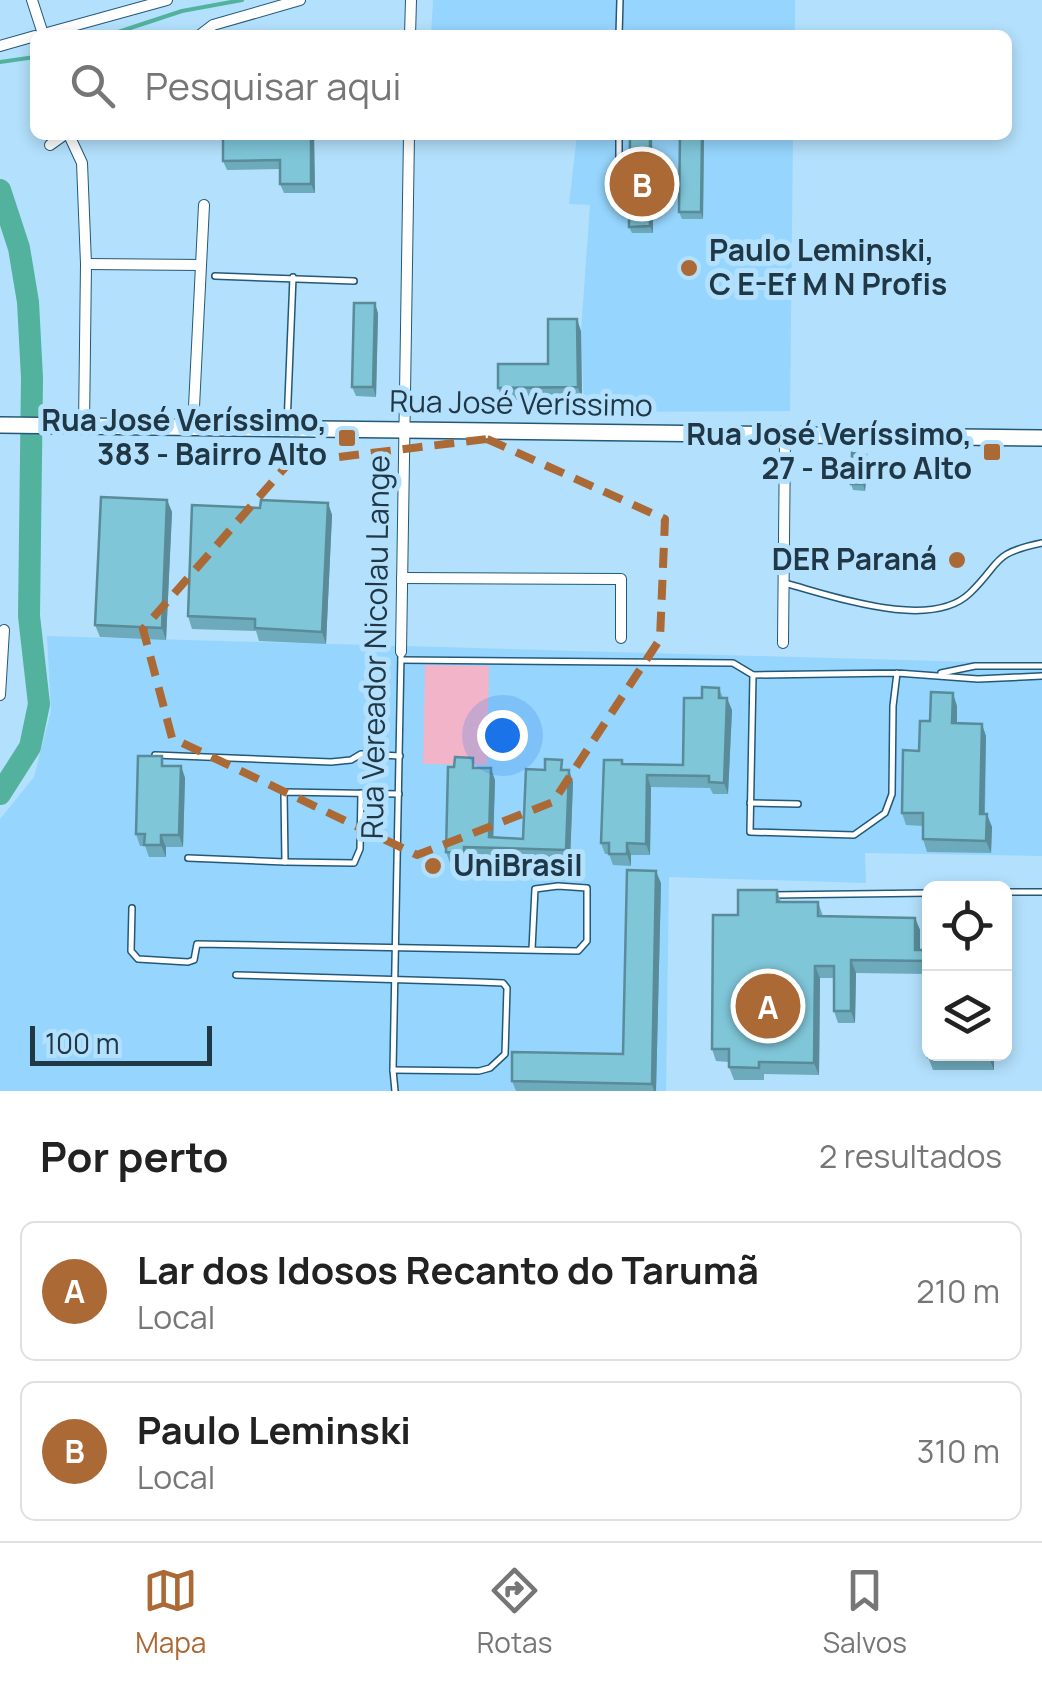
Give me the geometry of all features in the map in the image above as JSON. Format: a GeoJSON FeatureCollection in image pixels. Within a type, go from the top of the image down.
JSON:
{"type":"FeatureCollection","features":[{"type":"Feature","properties":{"kind":"street"},"geometry":{"type":"LineString","coordinates":[[32,0],[38,30]]}},
{"type":"Feature","properties":{"kind":"street"},"geometry":{"type":"LineString","coordinates":[[57,30],[167,0]]}},
{"type":"Feature","properties":{"kind":"street"},"geometry":{"type":"LineString","coordinates":[[206,30],[300,0]]}},
{"type":"Feature","properties":{"kind":"street"},"geometry":{"type":"LineString","coordinates":[[410,30],[411,0]]}},
{"type":"Feature","properties":{"kind":"street"},"geometry":{"type":"LineString","coordinates":[[0,46],[30,38]]}},
{"type":"Feature","properties":{"kind":"street"},"geometry":{"type":"LineString","coordinates":[[50,145],[58,140]]}},
{"type":"Feature","properties":{"kind":"street"},"geometry":{"type":"LineString","coordinates":[[69,140],[82,163],[86,264],[84,426]]}},
{"type":"Feature","properties":{"kind":"street","name":"Rua Vereador Nicolau Lange"},"geometry":{"type":"LineString","coordinates":[[401,656],[408,140]]}},
{"type":"Feature","properties":{"kind":"street"},"geometry":{"type":"LineString","coordinates":[[193,427],[204,206]]}},
{"type":"Feature","properties":{"kind":"street"},"geometry":{"type":"LineString","coordinates":[[86,264],[201,265]]}},
{"type":"Feature","properties":{"kind":"street","name":"Rua José Veríssimo"},"geometry":{"type":"LineString","coordinates":[[3,425],[1042,438]]}},
{"type":"Feature","properties":{"kind":"street"},"geometry":{"type":"LineString","coordinates":[[784,643],[785,436]]}},
{"type":"Feature","properties":{"kind":"street"},"geometry":{"type":"LineString","coordinates":[[402,578],[621,579],[621,638]]}},
{"type":"Feature","properties":{"kind":"street"},"geometry":{"type":"LineString","coordinates":[[0,695],[4,630]]}},
{"type":"Feature","properties":{"kind":"lane"},"geometry":{"type":"LineString","coordinates":[[619,30],[620,0]]}},
{"type":"Feature","properties":{"kind":"lane"},"geometry":{"type":"LineString","coordinates":[[618,159],[619,140]]}},
{"type":"Feature","properties":{"kind":"lane"},"geometry":{"type":"LineString","coordinates":[[214,276],[354,281]]}},
{"type":"Feature","properties":{"kind":"lane"},"geometry":{"type":"LineString","coordinates":[[288,428],[293,277]]}},
{"type":"Feature","properties":{"kind":"lane"},"geometry":{"type":"LineString","coordinates":[[784,583],[857,603],[939,610],[968,596],[1007,551],[1042,543]]}},
{"type":"Feature","properties":{"kind":"lane"},"geometry":{"type":"LineString","coordinates":[[401,656],[734,663],[753,675],[933,674],[978,679],[1042,676]]}},
{"type":"Feature","properties":{"kind":"lane","name":"Rua Vereador Nicolau Lange"},"geometry":{"type":"LineString","coordinates":[[395,1091],[401,656]]}},
{"type":"Feature","properties":{"kind":"lane"},"geometry":{"type":"LineString","coordinates":[[933,674],[975,666],[1042,666]]}},
{"type":"Feature","properties":{"kind":"lane"},"geometry":{"type":"LineString","coordinates":[[753,675],[750,832],[854,835],[884,813],[892,794],[897,674]]}},
{"type":"Feature","properties":{"kind":"lane"},"geometry":{"type":"LineString","coordinates":[[156,756],[330,762],[351,760],[361,754],[400,756]]}},
{"type":"Feature","properties":{"kind":"lane"},"geometry":{"type":"LineString","coordinates":[[285,862],[284,792],[399,794]]}},
{"type":"Feature","properties":{"kind":"lane"},"geometry":{"type":"LineString","coordinates":[[188,858],[354,862],[360,848],[361,793]]}},
{"type":"Feature","properties":{"kind":"lane"},"geometry":{"type":"LineString","coordinates":[[750,803],[798,804]]}},
{"type":"Feature","properties":{"kind":"lane"},"geometry":{"type":"LineString","coordinates":[[132,908],[132,950],[138,959],[188,962],[194,960],[197,944],[578,951],[587,941],[587,888],[535,889],[532,949]]}},
{"type":"Feature","properties":{"kind":"lane"},"geometry":{"type":"LineString","coordinates":[[1012,892],[1042,892]]}},
{"type":"Feature","properties":{"kind":"lane"},"geometry":{"type":"LineString","coordinates":[[756,896],[922,893]]}},
{"type":"Feature","properties":{"kind":"lane"},"geometry":{"type":"LineString","coordinates":[[236,974],[503,983],[508,998],[505,1054],[490,1068],[393,1070]]}},
{"type":"Feature","properties":{"kind":"highlighted area"},"geometry":{"type":"Polygon","coordinates":[[[487,439],[665,519],[660,639],[553,802],[417,855],[172,738],[143,629],[289,463],[487,439]]]}},
{"type":"Feature","properties":{"kind":"shaded area"},"geometry":{"type":"Polygon","coordinates":[[[433,0],[795,0],[795,30],[431,30],[433,0]]]}},
{"type":"Feature","properties":{"kind":"shaded area","name":"Paulo Leminski, C E-Ef M N Profis"},"geometry":{"type":"Polygon","coordinates":[[[576,140],[793,140],[790,411],[584,412],[581,331],[590,205],[569,204],[576,140]]]}},
{"type":"Feature","properties":{"kind":"shaded area","name":"UniBrasil"},"geometry":{"type":"Polygon","coordinates":[[[47,636],[1042,664],[1042,856],[865,853],[866,883],[669,877],[666,1091],[0,1091],[0,819],[34,777],[51,711],[47,636]]]}},
{"type":"Feature","properties":{"kind":"shaded area"},"geometry":{"type":"Polygon","coordinates":[[[425,665],[489,666],[487,765],[423,764],[425,665]]]}},
{"type":"Feature","properties":{"kind":"building"},"geometry":{"type":"Polygon","coordinates":[[[223,140],[311,140],[311,184],[280,184],[280,160],[223,161],[223,140]]]}},
{"type":"Feature","properties":{"kind":"building"},"geometry":{"type":"Polygon","coordinates":[[[630,140],[650,140],[650,226],[629,227],[630,140]]]}},
{"type":"Feature","properties":{"kind":"building"},"geometry":{"type":"Polygon","coordinates":[[[680,140],[702,140],[701,212],[679,212],[680,140]]]}},
{"type":"Feature","properties":{"kind":"building"},"geometry":{"type":"Polygon","coordinates":[[[354,303],[375,303],[373,387],[352,387],[354,303]]]}},
{"type":"Feature","properties":{"kind":"building"},"geometry":{"type":"Polygon","coordinates":[[[548,319],[577,319],[578,387],[498,388],[498,364],[548,364],[548,319]]]}},
{"type":"Feature","properties":{"kind":"building"},"geometry":{"type":"Polygon","coordinates":[[[852,453],[866,455],[863,484],[851,484],[852,453]]]}},
{"type":"Feature","properties":{"kind":"building"},"geometry":{"type":"Polygon","coordinates":[[[101,497],[167,500],[162,628],[95,625],[101,497]]]}},
{"type":"Feature","properties":{"kind":"building"},"geometry":{"type":"Polygon","coordinates":[[[261,500],[328,503],[322,632],[255,628],[255,619],[188,616],[192,505],[260,508],[261,500]]]}},
{"type":"Feature","properties":{"kind":"building"},"geometry":{"type":"Polygon","coordinates":[[[702,687],[719,688],[719,698],[727,698],[724,783],[709,782],[709,776],[647,775],[646,844],[627,843],[627,854],[609,854],[609,843],[601,843],[604,760],[683,765],[684,698],[702,698],[702,687]]]}},
{"type":"Feature","properties":{"kind":"building"},"geometry":{"type":"Polygon","coordinates":[[[931,692],[953,693],[952,723],[982,724],[980,814],[987,814],[986,841],[923,839],[923,813],[902,813],[903,750],[919,751],[920,721],[930,721],[931,692]]]}},
{"type":"Feature","properties":{"kind":"building"},"geometry":{"type":"Polygon","coordinates":[[[138,756],[162,756],[162,766],[181,766],[179,835],[161,835],[161,845],[144,845],[145,834],[136,834],[138,756]]]}},
{"type":"Feature","properties":{"kind":"building"},"geometry":{"type":"Polygon","coordinates":[[[455,757],[473,758],[473,768],[491,768],[489,837],[523,839],[526,769],[545,770],[545,759],[562,760],[561,770],[569,770],[566,850],[464,847],[464,853],[446,852],[448,767],[454,767],[455,757]]]}},
{"type":"Feature","properties":{"kind":"building"},"geometry":{"type":"Polygon","coordinates":[[[627,870],[656,871],[652,1084],[512,1081],[512,1052],[623,1054],[627,870]]]}},
{"type":"Feature","properties":{"kind":"building"},"geometry":{"type":"Polygon","coordinates":[[[738,890],[777,890],[777,902],[818,902],[818,916],[915,918],[915,950],[922,950],[922,961],[851,960],[851,1011],[834,1011],[834,966],[815,966],[814,1063],[759,1062],[759,1068],[729,1067],[729,1049],[712,1049],[713,915],[738,915],[738,890]]]}},
{"type":"Feature","properties":{"kind":"waterway"},"geometry":{"type":"LineString","coordinates":[[124,30],[182,11],[242,0]]}},
{"type":"Feature","properties":{"kind":"waterway"},"geometry":{"type":"LineString","coordinates":[[0,62],[30,58]]}},
{"type":"Feature","properties":{"kind":"waterway"},"geometry":{"type":"LineString","coordinates":[[0,190],[19,248],[28,302],[32,378],[29,616],[39,704],[30,747],[0,794]]}},
{"type":"Feature","properties":{"kind":"place","name":"Paulo Leminski"},"geometry":{"type":"Point","coordinates":[642,184]}},
{"type":"Feature","properties":{"kind":"place","name":"Paulo Leminski, C E-Ef M N Profis"},"geometry":{"type":"Point","coordinates":[689,268]}},
{"type":"Feature","properties":{"kind":"place","name":"Rua José Veríssimo, 383 - Bairro Alto"},"geometry":{"type":"Point","coordinates":[347,438]}},
{"type":"Feature","properties":{"kind":"place","name":"Rua José Veríssimo, 27 - Bairro Alto"},"geometry":{"type":"Point","coordinates":[992,452]}},
{"type":"Feature","properties":{"kind":"place","name":"DER Paraná"},"geometry":{"type":"Point","coordinates":[957,560]}},
{"type":"Feature","properties":{"kind":"place","name":"UniBrasil"},"geometry":{"type":"Point","coordinates":[433,866]}},
{"type":"Feature","properties":{"kind":"place","name":"Lar dos Idosos Recanto do Tarumã"},"geometry":{"type":"Point","coordinates":[768,1006]}}]}
